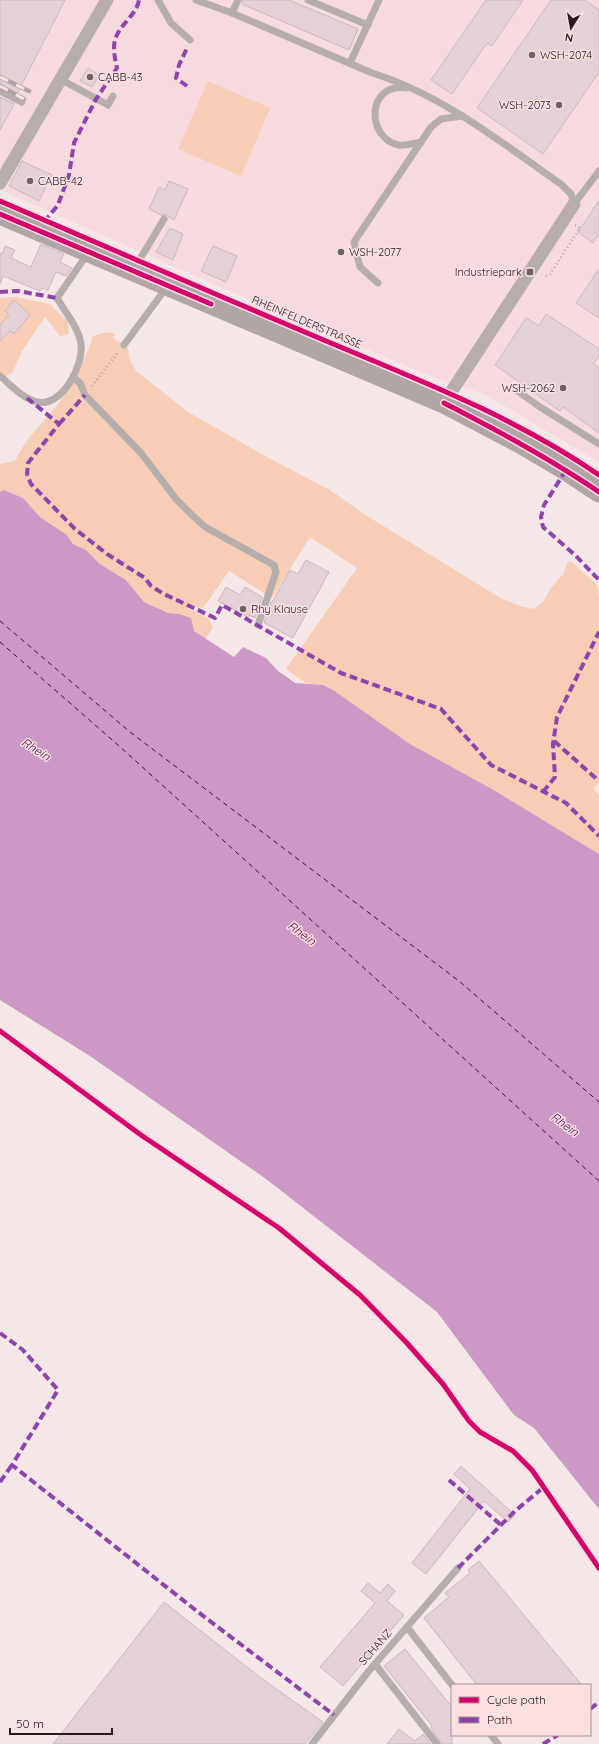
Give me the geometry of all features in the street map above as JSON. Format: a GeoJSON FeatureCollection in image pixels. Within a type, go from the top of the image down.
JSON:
{"type":"FeatureCollection","features":[{"type":"Feature","properties":{"kind":"main road","name":"RHEINFELDERSTRASSE"},"geometry":{"type":"LineString","coordinates":[[0,201],[136,267],[534,435],[599,475]]}},
{"type":"Feature","properties":{"kind":"main road","name":"RHEINFELDERSTRASSE"},"geometry":{"type":"LineString","coordinates":[[0,214],[89,252],[136,267],[165,285],[446,398],[566,470],[599,492]]}},
{"type":"Feature","properties":{"kind":"street"},"geometry":{"type":"LineString","coordinates":[[0,183],[107,0]]}},
{"type":"Feature","properties":{"kind":"street"},"geometry":{"type":"LineString","coordinates":[[446,398],[574,204]]}},
{"type":"Feature","properties":{"kind":"lane"},"geometry":{"type":"LineString","coordinates":[[158,0],[171,23],[190,40]]}},
{"type":"Feature","properties":{"kind":"lane"},"geometry":{"type":"LineString","coordinates":[[196,0],[232,13],[445,104],[562,185],[572,194],[574,204]]}},
{"type":"Feature","properties":{"kind":"lane"},"geometry":{"type":"LineString","coordinates":[[232,13],[238,0]]}},
{"type":"Feature","properties":{"kind":"lane"},"geometry":{"type":"LineString","coordinates":[[308,0],[368,25]]}},
{"type":"Feature","properties":{"kind":"lane"},"geometry":{"type":"LineString","coordinates":[[350,63],[379,0]]}},
{"type":"Feature","properties":{"kind":"lane"},"geometry":{"type":"LineString","coordinates":[[60,79],[108,105],[113,96]]}},
{"type":"Feature","properties":{"kind":"lane"},"geometry":{"type":"LineString","coordinates":[[415,90],[397,87],[388,90],[378,98],[375,110],[375,121],[381,133],[390,141],[400,145],[421,142]]}},
{"type":"Feature","properties":{"kind":"lane"},"geometry":{"type":"LineString","coordinates":[[0,91],[22,102]]}},
{"type":"Feature","properties":{"kind":"lane"},"geometry":{"type":"LineString","coordinates":[[378,283],[360,266],[354,242],[431,127],[441,119],[463,116]]}},
{"type":"Feature","properties":{"kind":"lane"},"geometry":{"type":"LineString","coordinates":[[574,204],[599,171]]}},
{"type":"Feature","properties":{"kind":"lane"},"geometry":{"type":"LineString","coordinates":[[136,267],[164,219]]}},
{"type":"Feature","properties":{"kind":"lane"},"geometry":{"type":"LineString","coordinates":[[0,376],[27,398],[39,402],[48,402],[58,396],[74,378],[80,360],[81,345],[75,328],[57,298],[89,252]]}},
{"type":"Feature","properties":{"kind":"lane"},"geometry":{"type":"LineString","coordinates":[[124,345],[161,295],[165,285]]}},
{"type":"Feature","properties":{"kind":"lane"},"geometry":{"type":"LineString","coordinates":[[74,378],[80,383],[85,395],[141,453],[176,499],[192,515],[205,527],[274,564],[276,572],[258,625]]}},
{"type":"Feature","properties":{"kind":"lane"},"geometry":{"type":"LineString","coordinates":[[516,390],[599,444]]}},
{"type":"Feature","properties":{"kind":"lane","name":"SCHANZ"},"geometry":{"type":"LineString","coordinates":[[312,1744],[375,1664],[458,1568]]}},
{"type":"Feature","properties":{"kind":"lane"},"geometry":{"type":"LineString","coordinates":[[407,1627],[451,1684]]}},
{"type":"Feature","properties":{"kind":"lane"},"geometry":{"type":"LineString","coordinates":[[375,1664],[437,1744]]}},
{"type":"Feature","properties":{"kind":"lane"},"geometry":{"type":"LineString","coordinates":[[492,1736],[498,1744]]}},
{"type":"Feature","properties":{"kind":"path"},"geometry":{"type":"LineString","coordinates":[[546,276],[550,274],[580,228],[565,218]]}},
{"type":"Feature","properties":{"kind":"path"},"geometry":{"type":"LineString","coordinates":[[85,395],[124,345]]}},
{"type":"Feature","properties":{"kind":"shaded area"},"geometry":{"type":"Polygon","coordinates":[[[0,0],[599,0],[599,462],[484,394],[433,377],[241,296],[0,190],[0,0]]]}},
{"type":"Feature","properties":{"kind":"shaded area"},"geometry":{"type":"Polygon","coordinates":[[[208,81],[270,108],[241,176],[178,149],[208,81]]]}},
{"type":"Feature","properties":{"kind":"shaded area"},"geometry":{"type":"Polygon","coordinates":[[[16,297],[50,304],[68,322],[69,334],[60,336],[45,317],[22,351],[12,373],[0,379],[0,298],[16,297]]]}},
{"type":"Feature","properties":{"kind":"shaded area"},"geometry":{"type":"Polygon","coordinates":[[[107,332],[115,334],[113,338],[128,348],[129,358],[136,371],[188,412],[265,456],[330,490],[364,514],[502,599],[520,606],[534,609],[542,603],[551,588],[563,574],[568,562],[571,561],[597,585],[599,596],[599,782],[593,789],[599,794],[599,854],[492,789],[408,743],[333,690],[323,685],[306,683],[286,669],[357,568],[310,537],[272,598],[229,571],[203,608],[191,605],[189,609],[208,618],[213,627],[205,639],[194,631],[179,614],[168,613],[144,602],[126,580],[100,564],[86,550],[73,544],[67,535],[40,517],[23,498],[4,490],[0,492],[0,464],[15,461],[29,438],[58,404],[74,380],[83,363],[93,336],[107,332]]]}},
{"type":"Feature","properties":{"kind":"water","name":"Rhein"},"geometry":{"type":"Polygon","coordinates":[[[4,490],[23,498],[40,517],[67,535],[73,544],[86,550],[100,564],[126,580],[144,602],[168,613],[179,614],[191,618],[194,631],[234,657],[243,647],[266,658],[278,671],[295,683],[323,685],[333,690],[410,744],[492,789],[599,854],[599,1509],[534,1428],[514,1415],[437,1312],[266,1179],[90,1056],[0,1000],[0,492],[4,490]]]}},
{"type":"Feature","properties":{"kind":"building"},"geometry":{"type":"Polygon","coordinates":[[[0,0],[65,0],[17,94],[0,86],[0,0]]]}},
{"type":"Feature","properties":{"kind":"building"},"geometry":{"type":"Polygon","coordinates":[[[243,0],[289,0],[358,29],[349,50],[242,4],[243,0]]]}},
{"type":"Feature","properties":{"kind":"building"},"geometry":{"type":"Polygon","coordinates":[[[486,0],[523,0],[492,46],[487,43],[452,94],[431,80],[486,0]]]}},
{"type":"Feature","properties":{"kind":"building"},"geometry":{"type":"Polygon","coordinates":[[[551,0],[585,0],[599,10],[599,72],[543,154],[477,108],[551,0]]]}},
{"type":"Feature","properties":{"kind":"building","name":"CABB-43"},"geometry":{"type":"Polygon","coordinates":[[[88,68],[99,75],[92,87],[80,81],[88,68]]]}},
{"type":"Feature","properties":{"kind":"building"},"geometry":{"type":"Polygon","coordinates":[[[0,97],[14,104],[0,130],[0,97]]]}},
{"type":"Feature","properties":{"kind":"building","name":"CABB-42"},"geometry":{"type":"Polygon","coordinates":[[[22,161],[52,175],[39,201],[9,186],[22,161]]]}},
{"type":"Feature","properties":{"kind":"building"},"geometry":{"type":"Polygon","coordinates":[[[169,181],[188,189],[174,220],[166,215],[161,215],[149,209],[159,187],[165,190],[169,181]]]}},
{"type":"Feature","properties":{"kind":"building"},"geometry":{"type":"Polygon","coordinates":[[[599,201],[599,234],[593,243],[578,232],[599,201]]]}},
{"type":"Feature","properties":{"kind":"building"},"geometry":{"type":"Polygon","coordinates":[[[170,228],[183,234],[173,260],[156,252],[170,228]]]}},
{"type":"Feature","properties":{"kind":"building"},"geometry":{"type":"Polygon","coordinates":[[[41,244],[64,254],[60,262],[72,268],[66,276],[56,272],[48,290],[42,288],[40,291],[3,276],[0,284],[0,253],[2,254],[5,246],[15,250],[11,258],[31,267],[41,244]]]}},
{"type":"Feature","properties":{"kind":"building"},"geometry":{"type":"Polygon","coordinates":[[[213,246],[237,256],[226,282],[201,271],[213,246]]]}},
{"type":"Feature","properties":{"kind":"building"},"geometry":{"type":"Polygon","coordinates":[[[599,269],[599,318],[576,303],[599,269]]]}},
{"type":"Feature","properties":{"kind":"building"},"geometry":{"type":"Polygon","coordinates":[[[14,300],[30,315],[14,334],[10,331],[0,341],[0,325],[9,315],[5,311],[14,300]]]}},
{"type":"Feature","properties":{"kind":"building","name":"WSH-2062"},"geometry":{"type":"Polygon","coordinates":[[[546,314],[599,349],[599,356],[593,364],[599,368],[599,433],[563,407],[560,411],[495,365],[526,318],[539,326],[546,314]]]}},
{"type":"Feature","properties":{"kind":"building"},"geometry":{"type":"Polygon","coordinates":[[[306,560],[329,572],[293,638],[264,623],[271,602],[290,570],[298,574],[306,560]]]}},
{"type":"Feature","properties":{"kind":"building","name":"Rhy Klause"},"geometry":{"type":"Polygon","coordinates":[[[226,587],[240,595],[245,587],[262,597],[255,618],[249,615],[248,617],[218,601],[226,587]]]}},
{"type":"Feature","properties":{"kind":"building"},"geometry":{"type":"Polygon","coordinates":[[[461,1466],[515,1515],[508,1522],[484,1501],[426,1574],[412,1563],[470,1489],[454,1474],[461,1466]]]}},
{"type":"Feature","properties":{"kind":"building"},"geometry":{"type":"Polygon","coordinates":[[[479,1561],[581,1684],[476,1684],[424,1618],[449,1597],[445,1593],[470,1573],[468,1570],[479,1561]]]}},
{"type":"Feature","properties":{"kind":"building"},"geometry":{"type":"Polygon","coordinates":[[[368,1583],[380,1593],[388,1584],[395,1591],[387,1601],[404,1615],[343,1686],[320,1667],[375,1603],[361,1591],[368,1583]]]}},
{"type":"Feature","properties":{"kind":"building"},"geometry":{"type":"Polygon","coordinates":[[[164,1602],[261,1678],[323,1722],[305,1744],[53,1744],[164,1602]]]}},
{"type":"Feature","properties":{"kind":"building"},"geometry":{"type":"Polygon","coordinates":[[[405,1649],[451,1706],[452,1744],[442,1744],[431,1728],[432,1726],[384,1666],[405,1649]]]}},
{"type":"Feature","properties":{"kind":"building"},"geometry":{"type":"Polygon","coordinates":[[[399,1729],[415,1741],[423,1734],[431,1744],[387,1744],[399,1729]]]}},
{"type":"Feature","properties":{"kind":"ferry route"},"geometry":{"type":"LineString","coordinates":[[0,621],[130,732],[459,981],[599,1102]]}},
{"type":"Feature","properties":{"kind":"ferry route"},"geometry":{"type":"LineString","coordinates":[[0,642],[118,745],[599,1181]]}},
{"type":"Feature","properties":{"kind":"railway"},"geometry":{"type":"LineString","coordinates":[[0,77],[29,91]]}},
{"type":"Feature","properties":{"kind":"railway"},"geometry":{"type":"LineString","coordinates":[[0,86],[24,99]]}},
{"type":"Feature","properties":{"kind":"marked path"},"geometry":{"type":"LineString","coordinates":[[44,222],[58,205],[69,175],[74,143],[96,99],[117,68],[114,49],[118,32],[135,10],[139,0]]}},
{"type":"Feature","properties":{"kind":"marked path"},"geometry":{"type":"LineString","coordinates":[[187,86],[176,78],[179,65],[188,46]]}},
{"type":"Feature","properties":{"kind":"marked path"},"geometry":{"type":"LineString","coordinates":[[0,292],[18,291],[57,298]]}},
{"type":"Feature","properties":{"kind":"marked path"},"geometry":{"type":"LineString","coordinates":[[59,424],[85,395]]}},
{"type":"Feature","properties":{"kind":"marked path"},"geometry":{"type":"LineString","coordinates":[[27,398],[59,424],[28,463],[27,474],[31,484],[75,529],[107,554],[145,578],[151,586],[164,594],[215,618],[222,605],[341,673],[441,709],[491,765],[566,803],[599,836]]}},
{"type":"Feature","properties":{"kind":"marked path"},"geometry":{"type":"LineString","coordinates":[[566,470],[544,505],[541,517],[543,527],[575,555],[599,580]]}},
{"type":"Feature","properties":{"kind":"marked path"},"geometry":{"type":"LineString","coordinates":[[543,792],[555,777],[553,744],[557,717],[599,632]]}},
{"type":"Feature","properties":{"kind":"marked path"},"geometry":{"type":"LineString","coordinates":[[554,741],[599,781]]}},
{"type":"Feature","properties":{"kind":"marked path"},"geometry":{"type":"LineString","coordinates":[[0,1333],[23,1350],[58,1390],[12,1465],[198,1612],[334,1715]]}},
{"type":"Feature","properties":{"kind":"marked path"},"geometry":{"type":"LineString","coordinates":[[0,1482],[12,1465]]}},
{"type":"Feature","properties":{"kind":"marked path"},"geometry":{"type":"LineString","coordinates":[[449,1480],[501,1525]]}},
{"type":"Feature","properties":{"kind":"marked path"},"geometry":{"type":"LineString","coordinates":[[458,1568],[515,1511],[544,1487]]}},
{"type":"Feature","properties":{"kind":"marked path"},"geometry":{"type":"LineString","coordinates":[[591,1708],[599,1702]]}},
{"type":"Feature","properties":{"kind":"marked path"},"geometry":{"type":"LineString","coordinates":[[543,1744],[556,1736]]}},
{"type":"Feature","properties":{"kind":"cycle path"},"geometry":{"type":"LineString","coordinates":[[0,201],[466,401],[534,435],[599,475]]}},
{"type":"Feature","properties":{"kind":"cycle path"},"geometry":{"type":"LineString","coordinates":[[0,214],[211,304]]}},
{"type":"Feature","properties":{"kind":"cycle path"},"geometry":{"type":"LineString","coordinates":[[444,403],[523,445],[599,492]]}},
{"type":"Feature","properties":{"kind":"cycle path"},"geometry":{"type":"LineString","coordinates":[[0,1031],[141,1135],[279,1228],[360,1295],[406,1342],[443,1384],[469,1421],[480,1432],[513,1451],[532,1470],[599,1568]]}},
{"type":"Feature","properties":{"kind":"place","name":"WSH-2074"},"geometry":{"type":"Point","coordinates":[532,55]}},
{"type":"Feature","properties":{"kind":"place","name":"CABB-43"},"geometry":{"type":"Point","coordinates":[90,77]}},
{"type":"Feature","properties":{"kind":"place","name":"WSH-2073"},"geometry":{"type":"Point","coordinates":[559,105]}},
{"type":"Feature","properties":{"kind":"place","name":"CABB-42"},"geometry":{"type":"Point","coordinates":[30,181]}},
{"type":"Feature","properties":{"kind":"place","name":"WSH-2077"},"geometry":{"type":"Point","coordinates":[341,252]}},
{"type":"Feature","properties":{"kind":"place","name":"Industriepark"},"geometry":{"type":"Point","coordinates":[530,272]}},
{"type":"Feature","properties":{"kind":"place","name":"WSH-2062"},"geometry":{"type":"Point","coordinates":[563,388]}},
{"type":"Feature","properties":{"kind":"place","name":"Rhy Klause"},"geometry":{"type":"Point","coordinates":[243,609]}}]}
